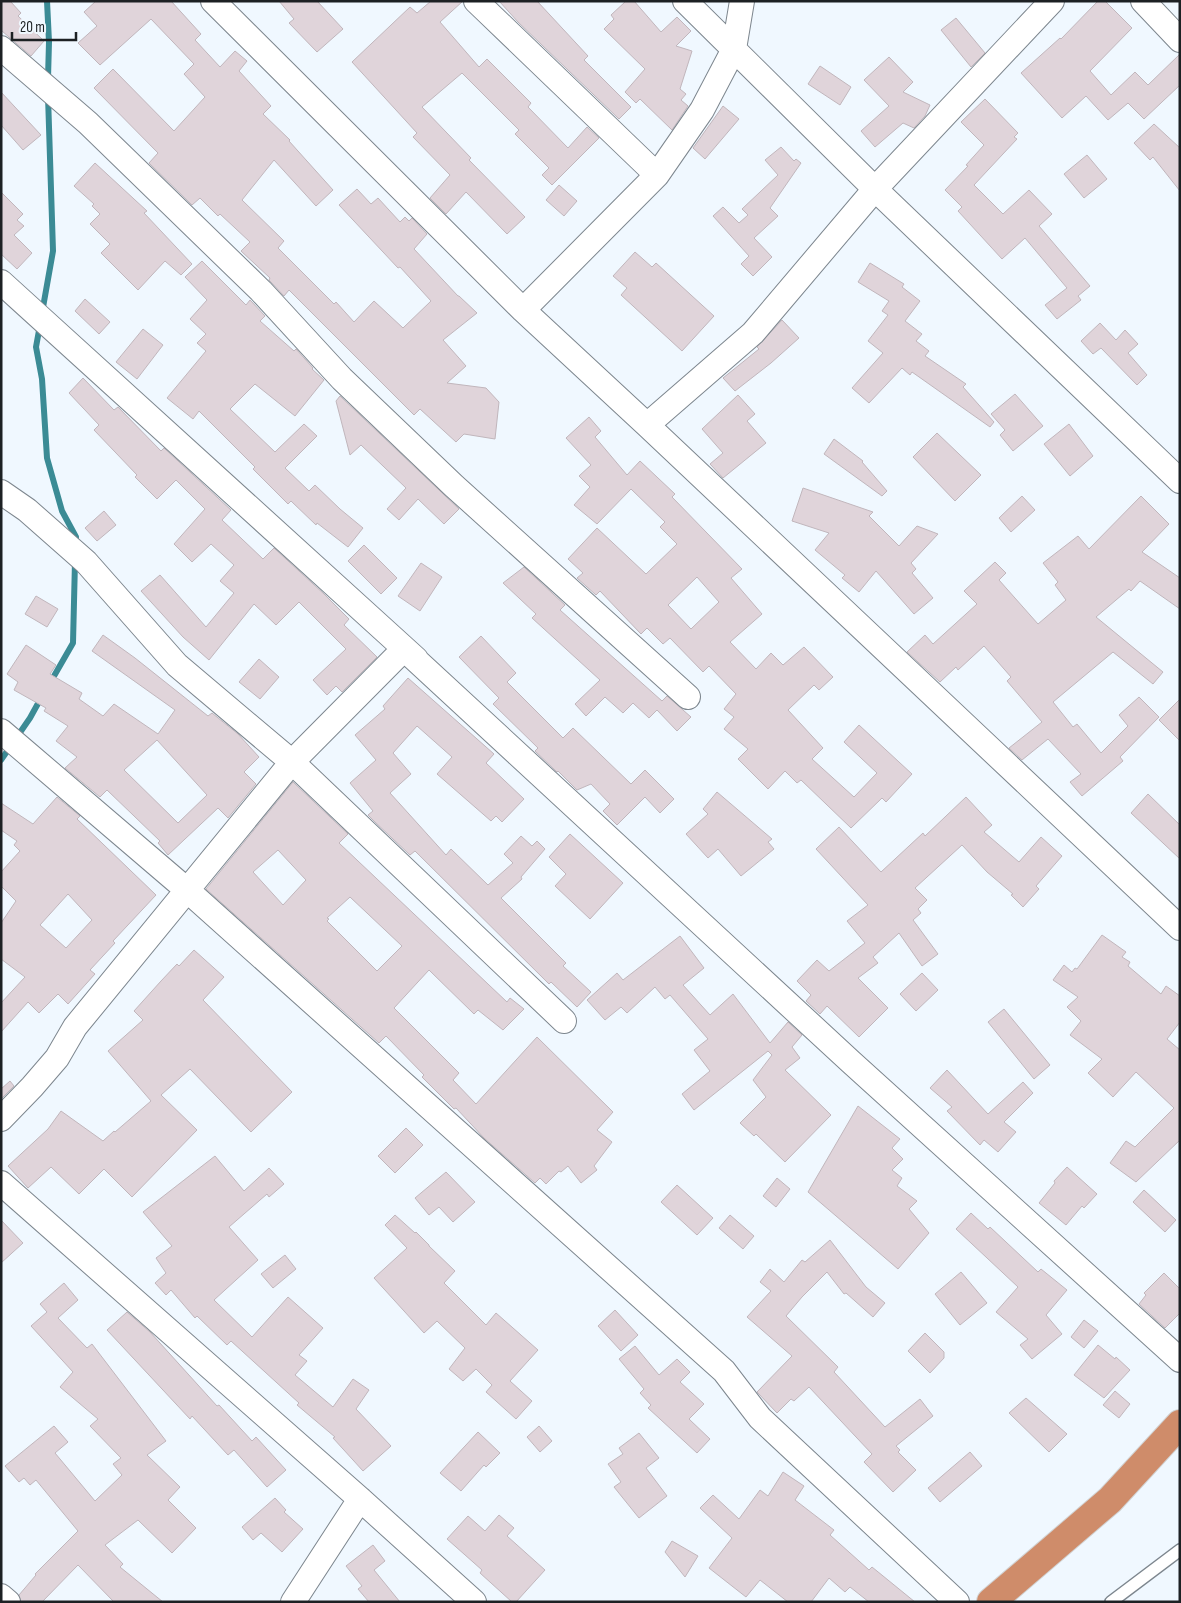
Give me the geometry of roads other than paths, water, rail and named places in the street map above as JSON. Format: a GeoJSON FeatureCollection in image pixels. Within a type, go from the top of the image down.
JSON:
{"type":"FeatureCollection","features":[{"type":"Feature","properties":{"kind":"highway"},"geometry":{"type":"LineString","coordinates":[[991,1602],[1110,1500],[1180,1424]]}},
{"type":"Feature","properties":{"kind":"street"},"geometry":{"type":"LineString","coordinates":[[213,1],[523,310],[1180,928]]}},
{"type":"Feature","properties":{"kind":"street"},"geometry":{"type":"LineString","coordinates":[[476,1],[657,175]]}},
{"type":"Feature","properties":{"kind":"street"},"geometry":{"type":"LineString","coordinates":[[685,1],[875,189],[1180,481]]}},
{"type":"Feature","properties":{"kind":"street"},"geometry":{"type":"LineString","coordinates":[[523,310],[657,175],[702,110],[734,49],[742,1]]}},
{"type":"Feature","properties":{"kind":"street"},"geometry":{"type":"LineString","coordinates":[[647,425],[753,333],[875,189],[1052,1]]}},
{"type":"Feature","properties":{"kind":"street"},"geometry":{"type":"LineString","coordinates":[[1143,1],[1180,40]]}},
{"type":"Feature","properties":{"kind":"street"},"geometry":{"type":"LineString","coordinates":[[1,48],[88,123],[240,270],[342,379],[434,468],[688,697]]}},
{"type":"Feature","properties":{"kind":"street"},"geometry":{"type":"LineString","coordinates":[[1,282],[404,649],[851,1062],[1180,1359]]}},
{"type":"Feature","properties":{"kind":"street"},"geometry":{"type":"LineString","coordinates":[[1,492],[27,510],[86,562],[177,665],[292,762],[564,1021]]}},
{"type":"Feature","properties":{"kind":"street"},"geometry":{"type":"LineString","coordinates":[[1,1119],[57,1058],[75,1027],[292,762],[404,649]]}},
{"type":"Feature","properties":{"kind":"street"},"geometry":{"type":"LineString","coordinates":[[10,739],[186,890],[724,1371],[760,1418],[957,1602]]}},
{"type":"Feature","properties":{"kind":"street"},"geometry":{"type":"LineString","coordinates":[[1,1183],[360,1499],[474,1602]]}},
{"type":"Feature","properties":{"kind":"street"},"geometry":{"type":"LineString","coordinates":[[293,1602],[360,1499]]}},
{"type":"Feature","properties":{"kind":"street"},"geometry":{"type":"LineString","coordinates":[[1,1596],[8,1602]]}},
{"type":"Feature","properties":{"kind":"lane"},"geometry":{"type":"LineString","coordinates":[[1111,1602],[1180,1550]]}},
{"type":"Feature","properties":{"kind":"waterway"},"geometry":{"type":"LineString","coordinates":[[47,1],[48,78]]}},
{"type":"Feature","properties":{"kind":"waterway"},"geometry":{"type":"LineString","coordinates":[[42,313],[53,251],[48,96]]}},
{"type":"Feature","properties":{"kind":"waterway"},"geometry":{"type":"LineString","coordinates":[[40,325],[36,347],[42,379],[47,458],[62,511],[76,537],[75,544]]}},
{"type":"Feature","properties":{"kind":"waterway"},"geometry":{"type":"LineString","coordinates":[[50,683],[73,643],[75,561]]}},
{"type":"Feature","properties":{"kind":"waterway"},"geometry":{"type":"LineString","coordinates":[[1,760],[30,718],[41,698]]}}]}
